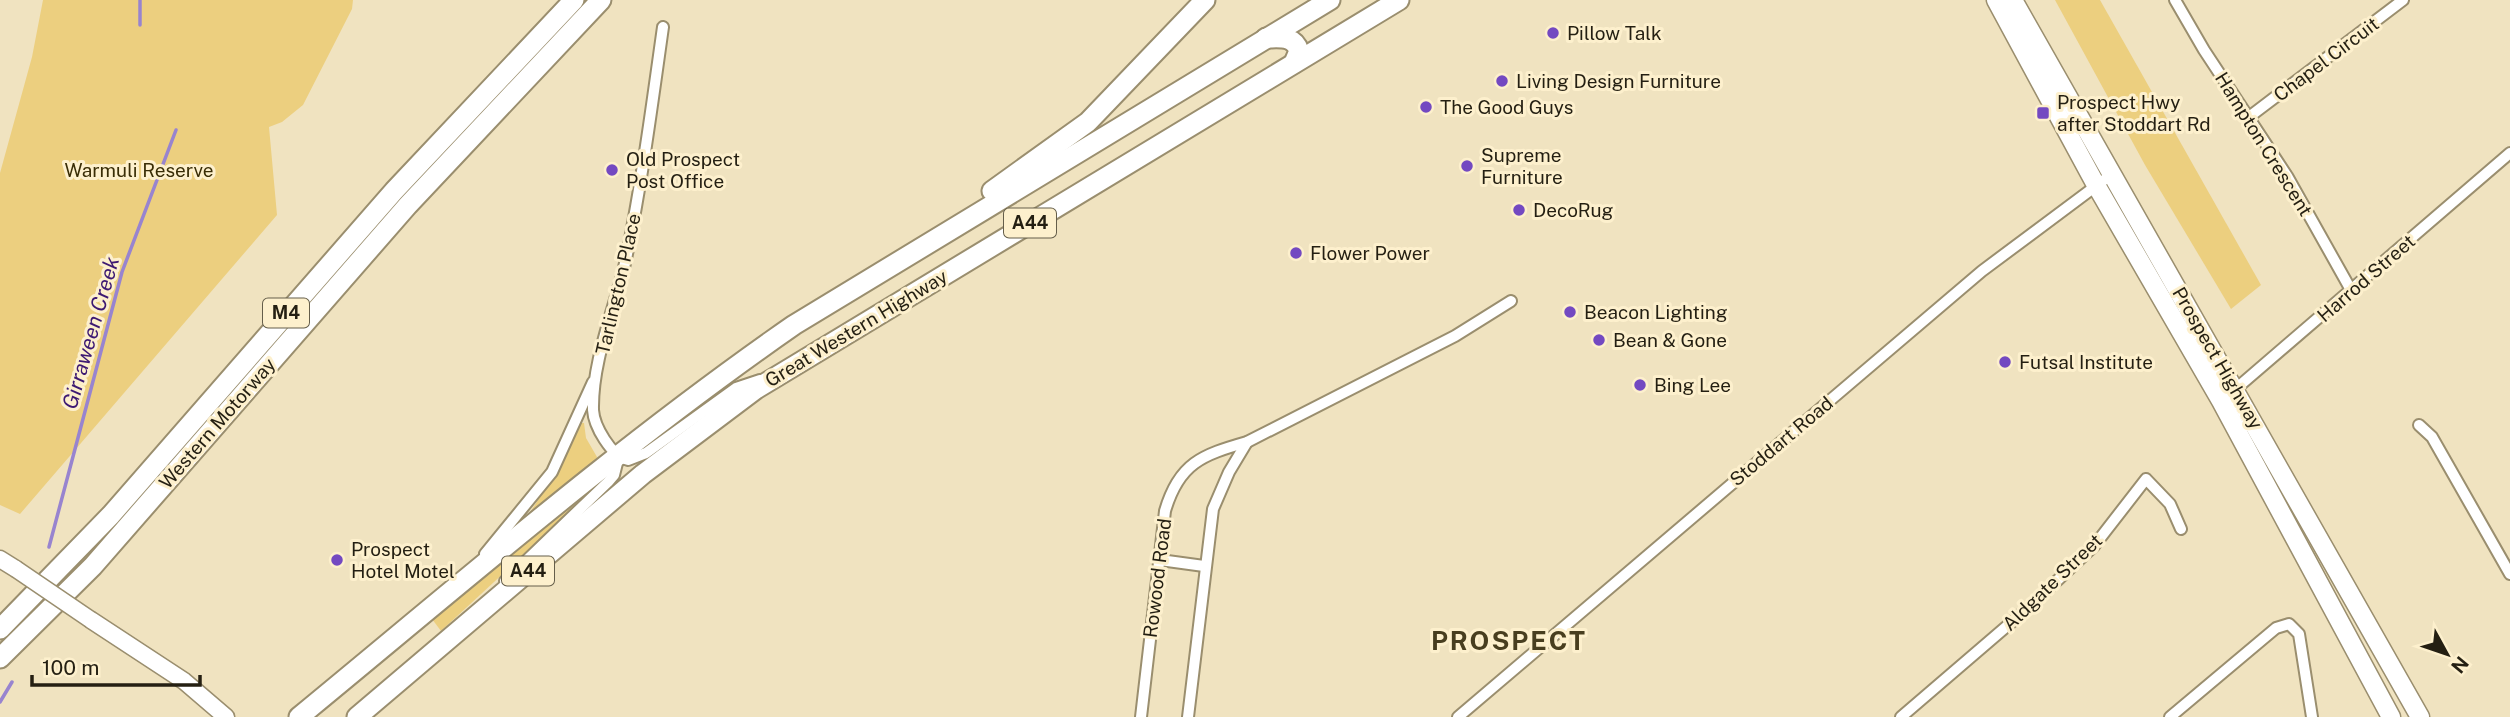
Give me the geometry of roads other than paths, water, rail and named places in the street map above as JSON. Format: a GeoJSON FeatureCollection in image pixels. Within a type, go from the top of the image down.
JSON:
{"type":"FeatureCollection","features":[{"type":"Feature","properties":{"kind":"highway","name":"Western Motorway"},"geometry":{"type":"LineString","coordinates":[[0,629],[97,531],[394,191],[580,8],[601,0]]}},
{"type":"Feature","properties":{"kind":"highway"},"geometry":{"type":"LineString","coordinates":[[580,8],[608,0]]}},
{"type":"Feature","properties":{"kind":"highway"},"geometry":{"type":"LineString","coordinates":[[893,265],[1088,122],[1205,0]]}},
{"type":"Feature","properties":{"kind":"highway","name":"Great Western Highway"},"geometry":{"type":"LineString","coordinates":[[299,717],[466,578],[741,362],[893,265],[1330,0]]}},
{"type":"Feature","properties":{"kind":"highway","name":"Great Western Highway"},"geometry":{"type":"LineString","coordinates":[[357,717],[643,474],[702,428],[783,372],[1399,0]]}},
{"type":"Feature","properties":{"kind":"highway"},"geometry":{"type":"LineString","coordinates":[[1361,23],[1410,0]]}},
{"type":"Feature","properties":{"kind":"highway","name":"Western Motorway"},"geometry":{"type":"LineString","coordinates":[[0,658],[100,558],[580,8]]}},
{"type":"Feature","properties":{"kind":"highway"},"geometry":{"type":"LineString","coordinates":[[1266,38],[1288,38],[1296,42],[1299,51],[1294,63]]}},
{"type":"Feature","properties":{"kind":"main road","name":"Prospect Highway"},"geometry":{"type":"LineString","coordinates":[[1996,0],[2096,185],[2221,401],[2391,717]]}},
{"type":"Feature","properties":{"kind":"main road","name":"Prospect Highway"},"geometry":{"type":"LineString","coordinates":[[2013,0],[2420,717]]}},
{"type":"Feature","properties":{"kind":"street","name":"Hampton Crescent"},"geometry":{"type":"LineString","coordinates":[[2175,0],[2287,176],[2351,290]]}},
{"type":"Feature","properties":{"kind":"street","name":"Chapel Circuit"},"geometry":{"type":"LineString","coordinates":[[2249,117],[2403,0]]}},
{"type":"Feature","properties":{"kind":"street","name":"Tarlington Place"},"geometry":{"type":"LineString","coordinates":[[618,456],[602,435],[593,413],[597,374],[642,184],[663,27]]}},
{"type":"Feature","properties":{"kind":"street","name":"Harrod Street"},"geometry":{"type":"LineString","coordinates":[[2221,401],[2510,153]]}},
{"type":"Feature","properties":{"kind":"street","name":"Stoddart Road"},"geometry":{"type":"LineString","coordinates":[[1458,717],[1982,271],[2112,174]]}},
{"type":"Feature","properties":{"kind":"street","name":"Rowood Road"},"geometry":{"type":"LineString","coordinates":[[1141,717],[1165,511],[1183,473],[1203,456],[1247,442],[1455,336],[1511,301]]}},
{"type":"Feature","properties":{"kind":"street"},"geometry":{"type":"LineString","coordinates":[[474,618],[521,563],[608,482],[614,475],[618,456],[628,460],[640,456],[736,387],[783,372]]}},
{"type":"Feature","properties":{"kind":"street","name":"Tarlington Place"},"geometry":{"type":"LineString","coordinates":[[466,578],[552,472],[597,374]]}},
{"type":"Feature","properties":{"kind":"street"},"geometry":{"type":"LineString","coordinates":[[2419,425],[2432,437],[2510,574]]}},
{"type":"Feature","properties":{"kind":"street"},"geometry":{"type":"LineString","coordinates":[[1188,717],[1204,566],[1213,509],[1229,471],[1247,442]]}},
{"type":"Feature","properties":{"kind":"street","name":"Aldgate Street"},"geometry":{"type":"LineString","coordinates":[[1901,717],[2028,608],[2094,546],[2146,479],[2170,504],[2181,529]]}},
{"type":"Feature","properties":{"kind":"street"},"geometry":{"type":"LineString","coordinates":[[0,559],[184,681],[220,713]]}},
{"type":"Feature","properties":{"kind":"street"},"geometry":{"type":"LineString","coordinates":[[1160,560],[1204,566]]}},
{"type":"Feature","properties":{"kind":"street"},"geometry":{"type":"LineString","coordinates":[[2170,717],[2276,628],[2289,624],[2298,634],[2312,717]]}},
{"type":"Feature","properties":{"kind":"waterway","name":"Girraween Creek"},"geometry":{"type":"LineString","coordinates":[[140,0],[140,25]]}},
{"type":"Feature","properties":{"kind":"waterway","name":"Girraween Creek"},"geometry":{"type":"LineString","coordinates":[[49,547],[122,272],[176,130]]}},
{"type":"Feature","properties":{"kind":"waterway","name":"Girraween Creek"},"geometry":{"type":"LineString","coordinates":[[0,702],[12,682]]}},
{"type":"Feature","properties":{"kind":"place","name":"Pillow Talk"},"geometry":{"type":"Point","coordinates":[1553,33]}},
{"type":"Feature","properties":{"kind":"place","name":"Living Design Furniture"},"geometry":{"type":"Point","coordinates":[1502,81]}},
{"type":"Feature","properties":{"kind":"place","name":"The Good Guys"},"geometry":{"type":"Point","coordinates":[1426,107]}},
{"type":"Feature","properties":{"kind":"place","name":"Prospect Hwy after Stoddart Rd"},"geometry":{"type":"Point","coordinates":[2043,113]}},
{"type":"Feature","properties":{"kind":"place","name":"Supreme Furniture"},"geometry":{"type":"Point","coordinates":[1467,166]}},
{"type":"Feature","properties":{"kind":"place","name":"Old Prospect Post Office"},"geometry":{"type":"Point","coordinates":[612,170]}},
{"type":"Feature","properties":{"kind":"place","name":"DecoRug"},"geometry":{"type":"Point","coordinates":[1519,210]}},
{"type":"Feature","properties":{"kind":"place","name":"Flower Power"},"geometry":{"type":"Point","coordinates":[1296,253]}},
{"type":"Feature","properties":{"kind":"place","name":"Beacon Lighting"},"geometry":{"type":"Point","coordinates":[1570,312]}},
{"type":"Feature","properties":{"kind":"place","name":"Bean & Gone"},"geometry":{"type":"Point","coordinates":[1599,340]}},
{"type":"Feature","properties":{"kind":"place","name":"Futsal Institute"},"geometry":{"type":"Point","coordinates":[2005,362]}},
{"type":"Feature","properties":{"kind":"place","name":"Bing Lee"},"geometry":{"type":"Point","coordinates":[1640,385]}},
{"type":"Feature","properties":{"kind":"place","name":"Prospect Hotel Motel"},"geometry":{"type":"Point","coordinates":[337,560]}},
{"type":"Feature","properties":{"kind":"district","name":"PROSPECT"},"geometry":{"type":"Point","coordinates":[1509,641]}},
{"type":"Feature","properties":{"kind":"park label","name":"Warmuli Reserve"},"geometry":{"type":"Point","coordinates":[139,170]}}]}
